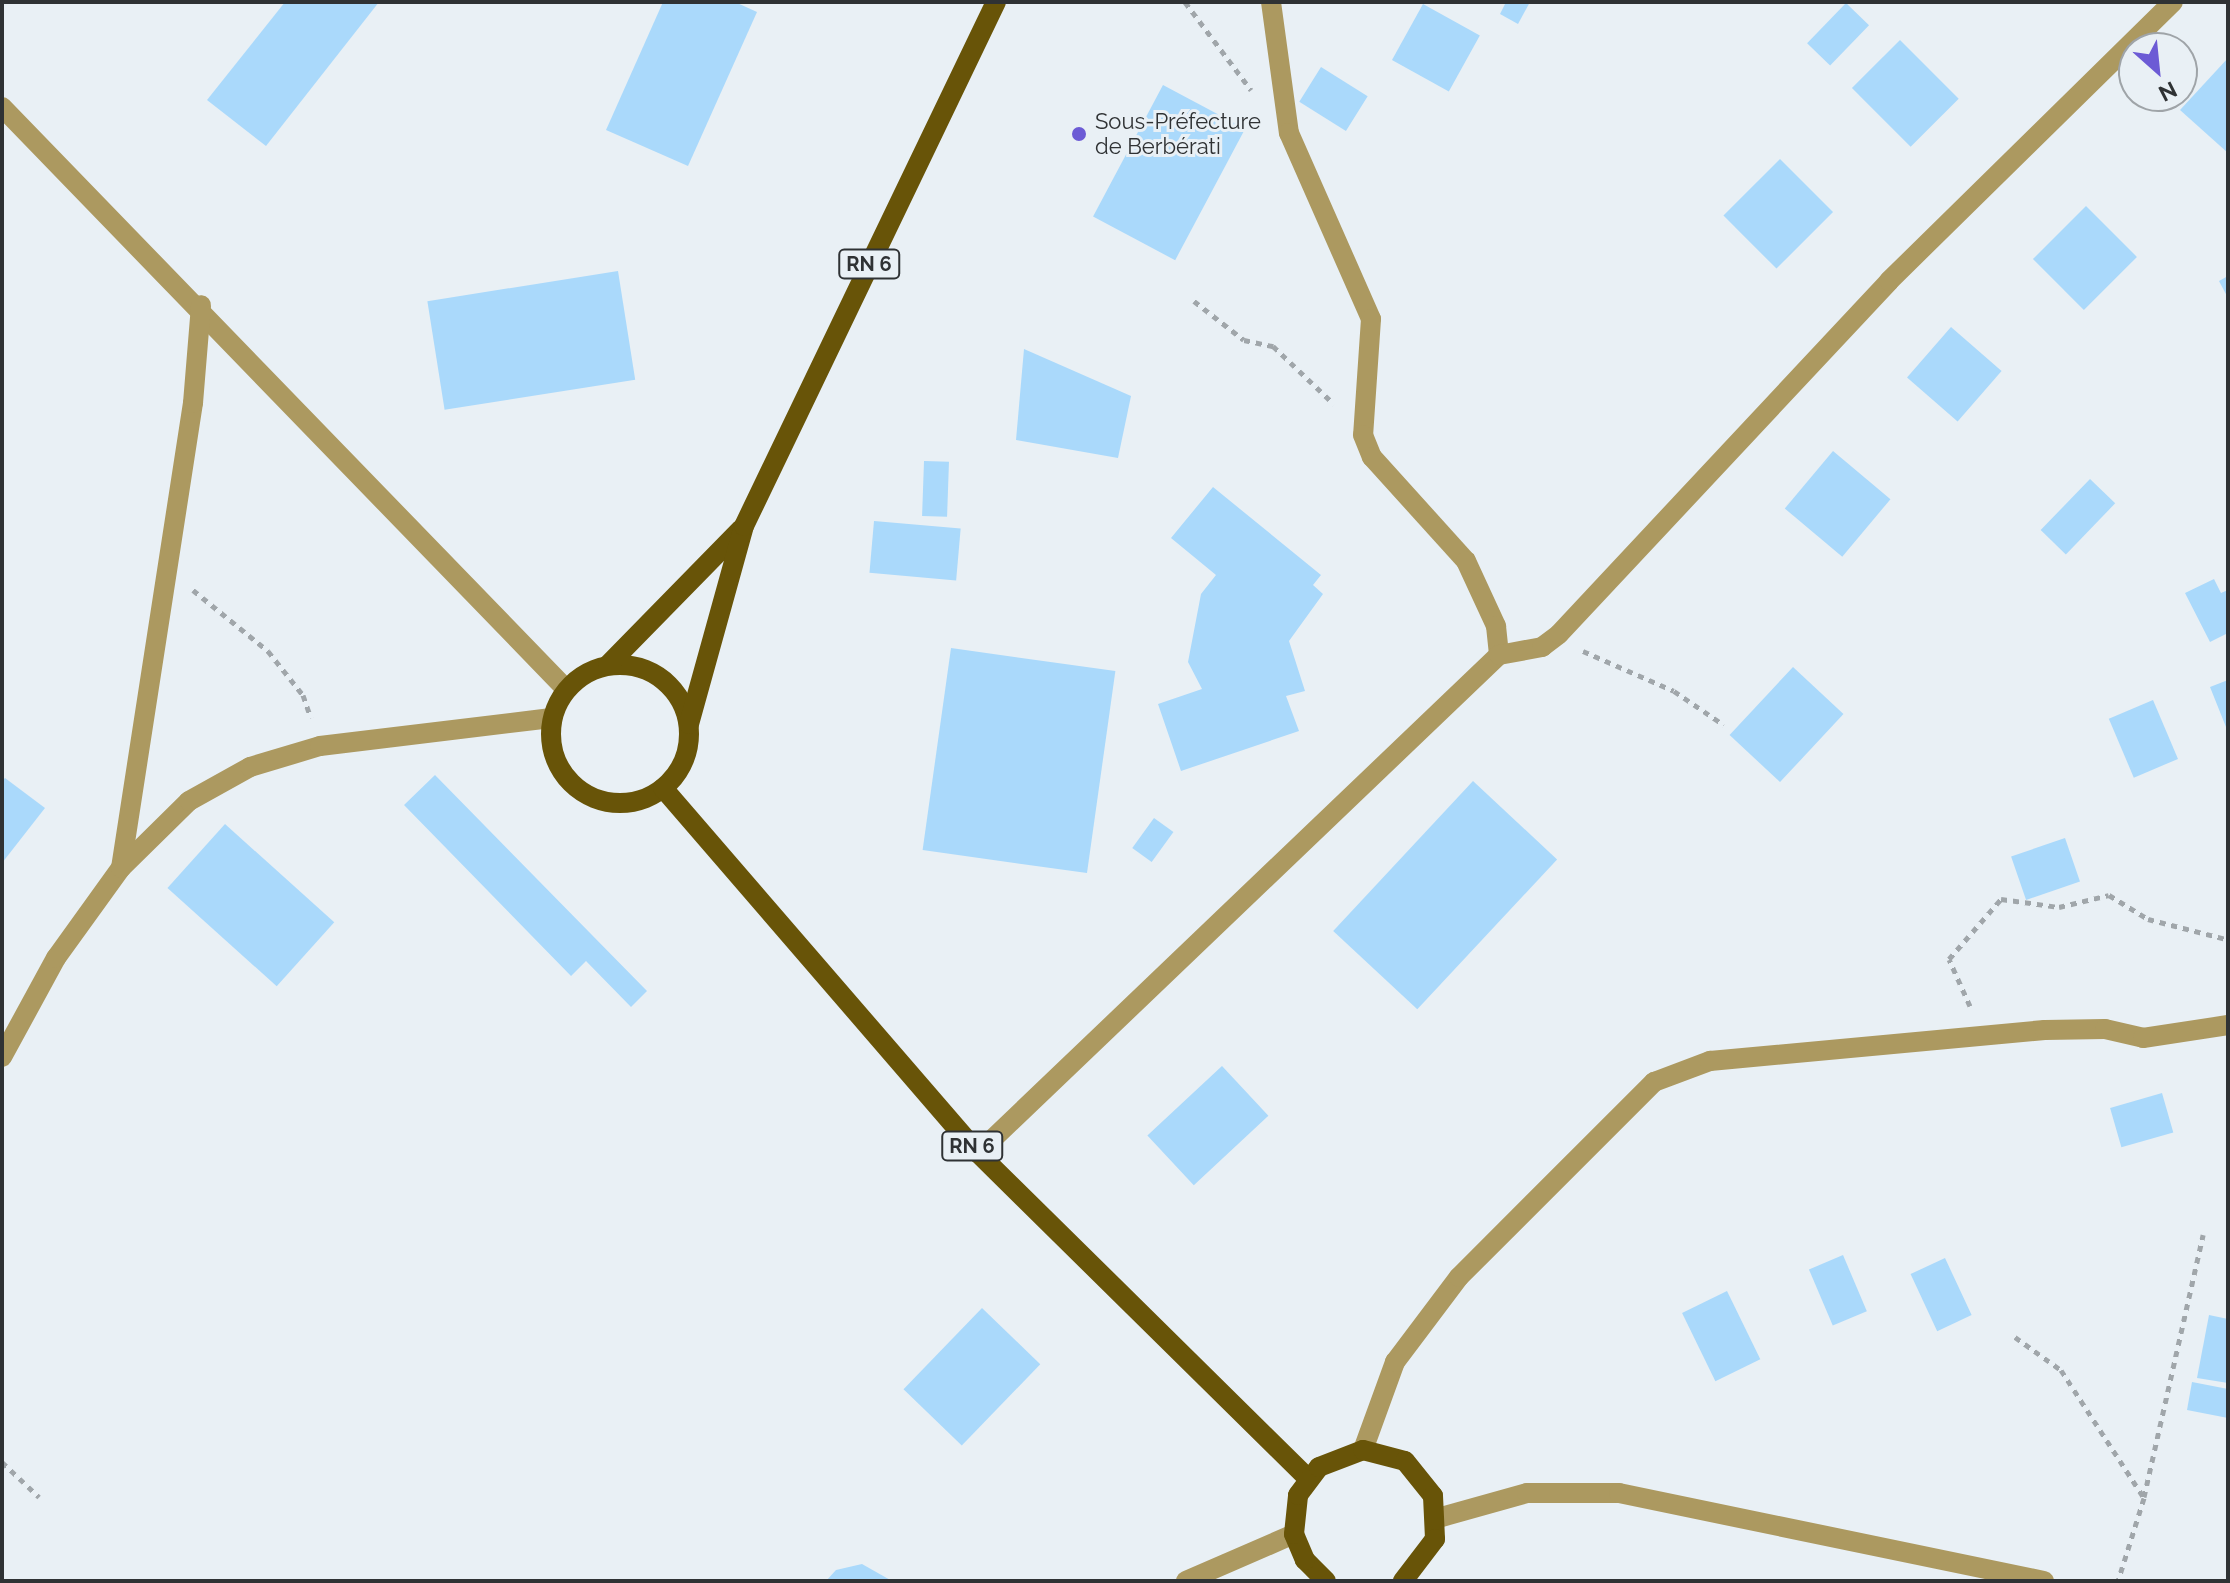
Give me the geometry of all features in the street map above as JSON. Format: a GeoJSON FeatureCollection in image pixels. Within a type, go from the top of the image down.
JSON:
{"type":"FeatureCollection","features":[{"type":"Feature","properties":{"kind":"main road","name":"RN 6"},"geometry":{"type":"LineString","coordinates":[[996,2],[744,526],[689,724],[681,767],[663,788],[978,1153],[1308,1478]]}},
{"type":"Feature","properties":{"kind":"main road","name":"RN 6"},"geometry":{"type":"LineString","coordinates":[[566,689],[608,665],[744,526]]}},
{"type":"Feature","properties":{"kind":"main road"},"geometry":{"type":"LineString","coordinates":[[608,665],[643,668],[667,683],[689,724]]}},
{"type":"Feature","properties":{"kind":"main road"},"geometry":{"type":"LineString","coordinates":[[566,689],[551,718],[559,771],[575,789],[618,804],[663,788]]}},
{"type":"Feature","properties":{"kind":"main road"},"geometry":{"type":"LineString","coordinates":[[1326,1581],[1305,1560],[1294,1534],[1308,1478],[1332,1458],[1363,1450],[1395,1456],[1422,1476],[1438,1518],[1427,1558],[1403,1581]]}},
{"type":"Feature","properties":{"kind":"street"},"geometry":{"type":"LineString","coordinates":[[1271,2],[1289,133],[1371,319],[1363,435],[1372,457],[1466,561],[1496,626],[1499,655]]}},
{"type":"Feature","properties":{"kind":"street"},"geometry":{"type":"LineString","coordinates":[[978,1153],[1499,655],[1542,647],[1559,634],[1889,281],[2173,2]]}},
{"type":"Feature","properties":{"kind":"street"},"geometry":{"type":"LineString","coordinates":[[2,107],[201,305],[566,689]]}},
{"type":"Feature","properties":{"kind":"street"},"geometry":{"type":"LineString","coordinates":[[121,868],[201,305]]}},
{"type":"Feature","properties":{"kind":"street"},"geometry":{"type":"LineString","coordinates":[[2,1057],[56,958],[121,868],[189,801],[250,767],[320,746],[551,718]]}},
{"type":"Feature","properties":{"kind":"street"},"geometry":{"type":"LineString","coordinates":[[1363,1450],[1395,1362],[1459,1277],[1654,1082],[1710,1061],[2105,1029],[2143,1038],[2228,1025]]}},
{"type":"Feature","properties":{"kind":"street"},"geometry":{"type":"LineString","coordinates":[[1438,1518],[1527,1493],[1619,1493],[2044,1581]]}},
{"type":"Feature","properties":{"kind":"street"},"geometry":{"type":"LineString","coordinates":[[1186,1581],[1294,1534]]}},
{"type":"Feature","properties":{"kind":"path"},"geometry":{"type":"LineString","coordinates":[[1185,2],[1221,57],[1289,133]]}},
{"type":"Feature","properties":{"kind":"path"},"geometry":{"type":"LineString","coordinates":[[1194,301],[1244,340],[1273,346],[1327,394],[1372,457]]}},
{"type":"Feature","properties":{"kind":"path"},"geometry":{"type":"LineString","coordinates":[[165,575],[212,599],[268,651],[303,695],[320,746]]}},
{"type":"Feature","properties":{"kind":"path"},"geometry":{"type":"LineString","coordinates":[[1559,634],[1596,661],[1674,691],[1724,725]]}},
{"type":"Feature","properties":{"kind":"path"},"geometry":{"type":"LineString","coordinates":[[1985,1040],[1949,959],[2001,899],[2059,907],[2109,895],[2148,919],[2226,939]]}},
{"type":"Feature","properties":{"kind":"path"},"geometry":{"type":"LineString","coordinates":[[2118,1581],[2144,1498],[2203,1235]]}},
{"type":"Feature","properties":{"kind":"path"},"geometry":{"type":"LineString","coordinates":[[2015,1337],[2061,1370],[2144,1498]]}},
{"type":"Feature","properties":{"kind":"path"},"geometry":{"type":"LineString","coordinates":[[2,1462],[39,1497]]}},
{"type":"Feature","properties":{"kind":"building"},"geometry":{"type":"Polygon","coordinates":[[[285,2],[379,2],[266,146],[207,100],[285,2]]]}},
{"type":"Feature","properties":{"kind":"building"},"geometry":{"type":"Polygon","coordinates":[[[663,2],[735,2],[757,12],[688,166],[606,130],[663,2]]]}},
{"type":"Feature","properties":{"kind":"building"},"geometry":{"type":"Polygon","coordinates":[[[1506,2],[1530,2],[1518,24],[1500,14],[1506,2]]]}},
{"type":"Feature","properties":{"kind":"building"},"geometry":{"type":"Polygon","coordinates":[[[1846,3],[1869,25],[1830,66],[1807,43],[1846,3]]]}},
{"type":"Feature","properties":{"kind":"building"},"geometry":{"type":"Polygon","coordinates":[[[1423,4],[1480,36],[1449,91],[1392,60],[1423,4]]]}},
{"type":"Feature","properties":{"kind":"building"},"geometry":{"type":"Polygon","coordinates":[[[1900,40],[1959,99],[1911,147],[1852,88],[1900,40]]]}},
{"type":"Feature","properties":{"kind":"building"},"geometry":{"type":"Polygon","coordinates":[[[2228,58],[2228,153],[2182,112],[2198,112],[2198,90],[2228,58]]]}},
{"type":"Feature","properties":{"kind":"building"},"geometry":{"type":"Polygon","coordinates":[[[1321,67],[1368,96],[1346,131],[1299,102],[1321,67]]]}},
{"type":"Feature","properties":{"kind":"building"},"geometry":{"type":"Polygon","coordinates":[[[1163,85],[1245,129],[1175,260],[1093,217],[1163,85]]]}},
{"type":"Feature","properties":{"kind":"building"},"geometry":{"type":"Polygon","coordinates":[[[1780,159],[1833,212],[1776,269],[1723,216],[1780,159]]]}},
{"type":"Feature","properties":{"kind":"building"},"geometry":{"type":"Polygon","coordinates":[[[2086,206],[2137,257],[2084,310],[2033,259],[2086,206]]]}},
{"type":"Feature","properties":{"kind":"building"},"geometry":{"type":"Polygon","coordinates":[[[618,271],[635,380],[445,410],[427,301],[618,271]]]}},
{"type":"Feature","properties":{"kind":"building"},"geometry":{"type":"Polygon","coordinates":[[[2228,276],[2228,298],[2219,281],[2228,276]]]}},
{"type":"Feature","properties":{"kind":"building"},"geometry":{"type":"Polygon","coordinates":[[[1951,327],[2002,371],[1958,422],[1907,378],[1951,327]]]}},
{"type":"Feature","properties":{"kind":"building"},"geometry":{"type":"Polygon","coordinates":[[[1024,349],[1131,396],[1118,458],[1016,440],[1024,349]]]}},
{"type":"Feature","properties":{"kind":"building"},"geometry":{"type":"Polygon","coordinates":[[[1833,451],[1890,499],[1842,557],[1785,508],[1833,451]]]}},
{"type":"Feature","properties":{"kind":"building"},"geometry":{"type":"Polygon","coordinates":[[[924,461],[949,462],[947,517],[922,516],[924,461]]]}},
{"type":"Feature","properties":{"kind":"building"},"geometry":{"type":"Polygon","coordinates":[[[2090,479],[2115,503],[2066,554],[2041,530],[2090,479]]]}},
{"type":"Feature","properties":{"kind":"building"},"geometry":{"type":"Polygon","coordinates":[[[1213,487],[1321,575],[1313,585],[1323,594],[1289,641],[1305,691],[1286,696],[1299,731],[1181,771],[1158,704],[1202,689],[1188,662],[1201,594],[1216,575],[1171,538],[1213,487]]]}},
{"type":"Feature","properties":{"kind":"building"},"geometry":{"type":"Polygon","coordinates":[[[874,521],[961,529],[956,580],[869,573],[874,521]]]}},
{"type":"Feature","properties":{"kind":"building"},"geometry":{"type":"Polygon","coordinates":[[[2214,579],[2221,593],[2228,590],[2228,633],[2210,642],[2185,593],[2214,579]]]}},
{"type":"Feature","properties":{"kind":"building"},"geometry":{"type":"Polygon","coordinates":[[[951,648],[1115,671],[1087,873],[923,850],[951,648]]]}},
{"type":"Feature","properties":{"kind":"building"},"geometry":{"type":"Polygon","coordinates":[[[1793,667],[1843,714],[1780,782],[1730,735],[1793,667]]]}},
{"type":"Feature","properties":{"kind":"building"},"geometry":{"type":"Polygon","coordinates":[[[2228,680],[2228,732],[2210,687],[2228,680]]]}},
{"type":"Feature","properties":{"kind":"building"},"geometry":{"type":"Polygon","coordinates":[[[2153,700],[2178,759],[2134,778],[2109,719],[2153,700]]]}},
{"type":"Feature","properties":{"kind":"building"},"geometry":{"type":"Polygon","coordinates":[[[435,775],[647,991],[631,1007],[586,961],[571,976],[404,805],[435,775]]]}},
{"type":"Feature","properties":{"kind":"building"},"geometry":{"type":"Polygon","coordinates":[[[5,778],[45,808],[2,863],[2,781],[5,778]]]}},
{"type":"Feature","properties":{"kind":"building"},"geometry":{"type":"Polygon","coordinates":[[[1473,781],[1557,859],[1417,1009],[1333,931],[1473,781]]]}},
{"type":"Feature","properties":{"kind":"building"},"geometry":{"type":"Polygon","coordinates":[[[1154,818],[1173,832],[1152,862],[1132,848],[1154,818]]]}},
{"type":"Feature","properties":{"kind":"building"},"geometry":{"type":"Polygon","coordinates":[[[225,824],[334,922],[277,986],[167,888],[225,824]]]}},
{"type":"Feature","properties":{"kind":"building"},"geometry":{"type":"Polygon","coordinates":[[[2065,838],[2080,881],[2026,900],[2011,857],[2065,838]]]}},
{"type":"Feature","properties":{"kind":"building"},"geometry":{"type":"Polygon","coordinates":[[[1222,1066],[1268,1116],[1194,1185],[1147,1136],[1222,1066]]]}},
{"type":"Feature","properties":{"kind":"building"},"geometry":{"type":"Polygon","coordinates":[[[2162,1093],[2173,1132],[2121,1147],[2110,1108],[2162,1093]]]}},
{"type":"Feature","properties":{"kind":"building"},"geometry":{"type":"Polygon","coordinates":[[[1843,1255],[1867,1311],[1833,1326],[1809,1269],[1843,1255]]]}},
{"type":"Feature","properties":{"kind":"building"},"geometry":{"type":"Polygon","coordinates":[[[1945,1258],[1972,1315],[1937,1331],[1911,1274],[1945,1258]]]}},
{"type":"Feature","properties":{"kind":"building"},"geometry":{"type":"Polygon","coordinates":[[[1727,1291],[1760,1359],[1715,1381],[1682,1313],[1727,1291]]]}},
{"type":"Feature","properties":{"kind":"building"},"geometry":{"type":"Polygon","coordinates":[[[982,1308],[1040,1364],[962,1446],[904,1389],[982,1308]]]}},
{"type":"Feature","properties":{"kind":"building"},"geometry":{"type":"Polygon","coordinates":[[[2209,1315],[2228,1319],[2228,1383],[2197,1378],[2209,1315]]]}},
{"type":"Feature","properties":{"kind":"building"},"geometry":{"type":"Polygon","coordinates":[[[2192,1382],[2228,1389],[2228,1418],[2187,1410],[2192,1382]]]}},
{"type":"Feature","properties":{"kind":"building"},"geometry":{"type":"Polygon","coordinates":[[[862,1564],[892,1581],[826,1581],[836,1570],[862,1564]]]}},
{"type":"Feature","properties":{"kind":"place","name":"Sous-Préfecture de Berbérati"},"geometry":{"type":"Point","coordinates":[1079,134]}}]}
